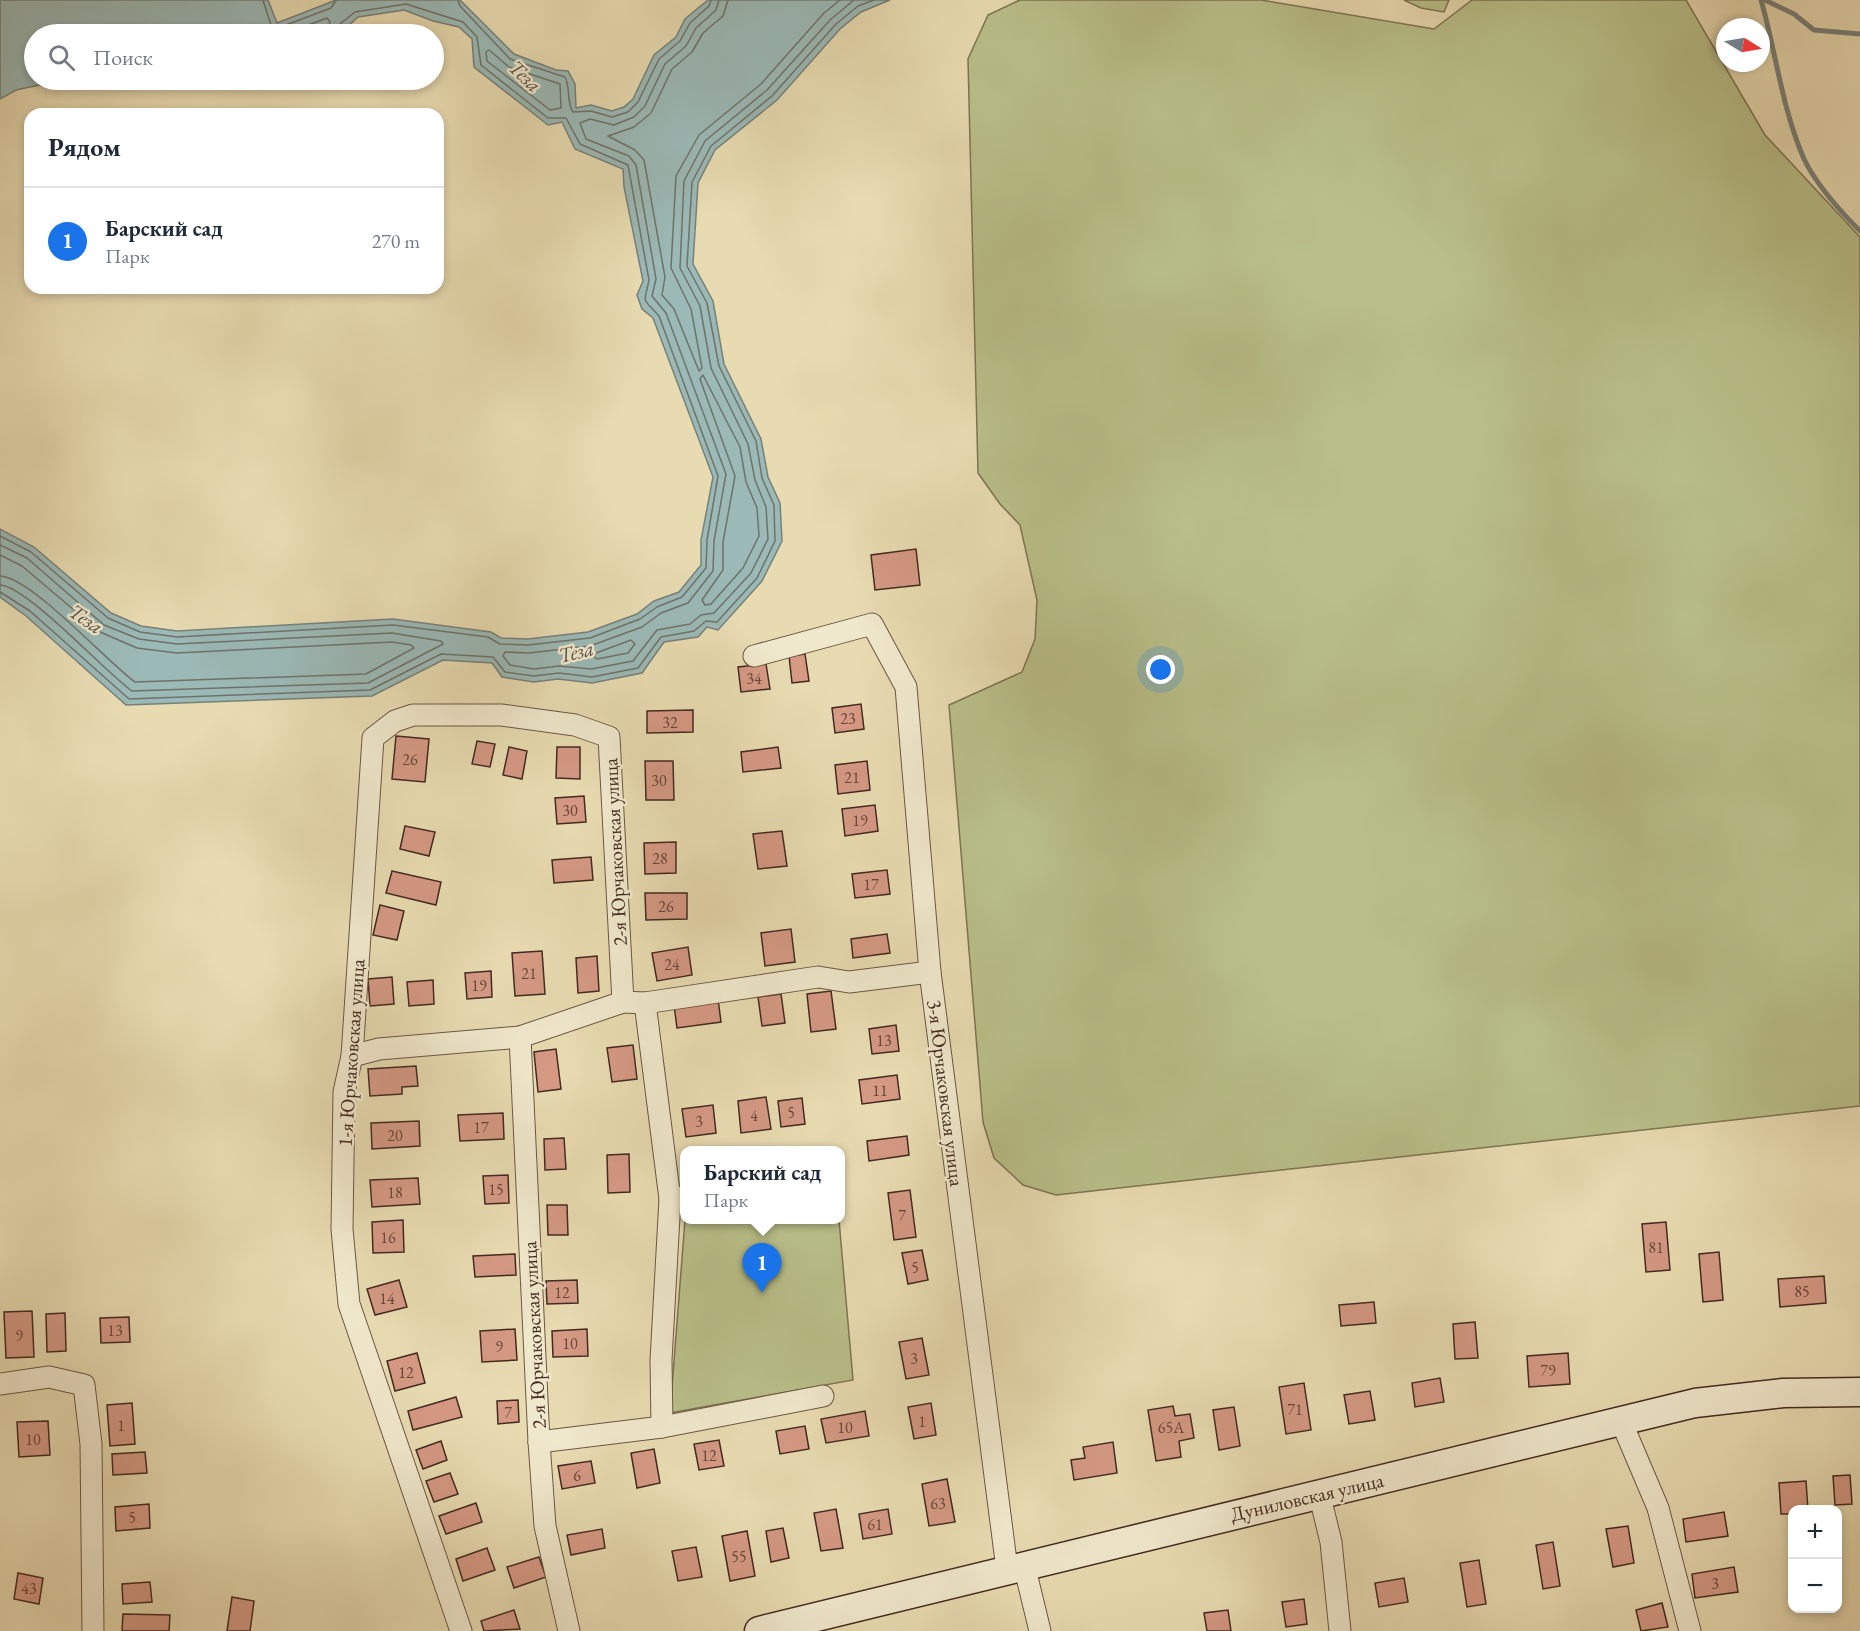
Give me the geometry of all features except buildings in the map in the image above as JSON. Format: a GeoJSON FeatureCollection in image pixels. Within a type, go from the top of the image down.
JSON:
{"type":"FeatureCollection","features":[{"type":"Feature","properties":{"kind":"main road","name":"Дуниловская улица"},"geometry":{"type":"LineString","coordinates":[[759,1631],[1695,1403],[1783,1393],[1860,1392]]}},
{"type":"Feature","properties":{"kind":"street","name":"3-я Юрчаковская улица"},"geometry":{"type":"LineString","coordinates":[[754,656],[873,624],[906,687],[930,972],[1016,1567],[1040,1631]]}},
{"type":"Feature","properties":{"kind":"street","name":"1-я Юрчаковская улица"},"geometry":{"type":"LineString","coordinates":[[461,1631],[348,1304],[342,1229],[344,1092],[352,1056],[373,738],[395,721],[413,715],[501,715],[575,725],[609,737]]}},
{"type":"Feature","properties":{"kind":"street","name":"2-я Юрчаковская улица"},"geometry":{"type":"LineString","coordinates":[[609,737],[623,1002]]}},
{"type":"Feature","properties":{"kind":"street"},"geometry":{"type":"LineString","coordinates":[[352,1056],[379,1049],[520,1037],[623,1002],[645,1003],[818,977],[849,982],[930,972]]}},
{"type":"Feature","properties":{"kind":"street"},"geometry":{"type":"LineString","coordinates":[[645,1003],[677,1198],[662,1360],[662,1426]]}},
{"type":"Feature","properties":{"kind":"street","name":"2-я Юрчаковская улица"},"geometry":{"type":"LineString","coordinates":[[520,1037],[545,1526],[569,1631]]}},
{"type":"Feature","properties":{"kind":"street"},"geometry":{"type":"LineString","coordinates":[[0,1384],[49,1377],[84,1385],[91,1444],[93,1631]]}},
{"type":"Feature","properties":{"kind":"street"},"geometry":{"type":"LineString","coordinates":[[539,1442],[662,1426],[823,1396]]}},
{"type":"Feature","properties":{"kind":"street"},"geometry":{"type":"LineString","coordinates":[[1621,1422],[1659,1508],[1690,1631]]}},
{"type":"Feature","properties":{"kind":"street"},"geometry":{"type":"LineString","coordinates":[[1319,1493],[1331,1542],[1340,1631]]}},
{"type":"Feature","properties":{"kind":"green space"},"geometry":{"type":"Polygon","coordinates":[[[1020,0],[1261,0],[1434,29],[1472,0],[1686,0],[1716,51],[1716,72],[1728,72],[1765,135],[1860,237],[1860,1106],[1056,1195],[1023,1185],[994,1158],[983,1122],[949,705],[1022,672],[1035,639],[1037,600],[1020,525],[1000,504],[978,473],[968,59],[988,15],[1020,0]]]}},
{"type":"Feature","properties":{"kind":"green space"},"geometry":{"type":"Polygon","coordinates":[[[1404,0],[1449,0],[1444,12],[1421,8],[1404,0]]]}},
{"type":"Feature","properties":{"kind":"green space"},"geometry":{"type":"Polygon","coordinates":[[[685,1224],[839,1224],[853,1380],[670,1413],[685,1224]]]}},
{"type":"Feature","properties":{"kind":"water","name":"Теза"},"geometry":{"type":"Polygon","coordinates":[[[0,0],[268,0],[277,23],[336,0],[460,0],[514,54],[556,70],[568,71],[575,84],[576,108],[591,105],[612,111],[624,107],[633,99],[654,55],[676,37],[685,19],[708,0],[890,0],[861,12],[840,29],[777,100],[715,150],[698,183],[693,264],[713,301],[724,364],[761,439],[768,477],[780,503],[782,541],[762,581],[718,630],[707,627],[698,637],[664,642],[642,673],[592,683],[558,679],[534,682],[502,677],[492,663],[443,660],[372,696],[126,705],[26,616],[0,597],[0,529],[34,547],[111,613],[141,626],[177,631],[393,619],[491,632],[501,638],[528,639],[588,632],[637,614],[654,601],[679,592],[701,565],[701,540],[713,477],[653,318],[642,309],[637,295],[643,281],[624,187],[623,169],[575,149],[562,122],[548,125],[474,67],[472,39],[459,27],[433,21],[404,10],[358,17],[350,24],[24,24],[24,88],[0,99],[0,0]]]}},
{"type":"Feature","properties":{"kind":"waterway"},"geometry":{"type":"LineString","coordinates":[[1761,0],[1790,120],[1804,159],[1815,179],[1860,231]]}},
{"type":"Feature","properties":{"kind":"waterway"},"geometry":{"type":"LineString","coordinates":[[1765,0],[1794,14],[1814,30],[1860,34]]}},
{"type":"Feature","properties":{"kind":"place","name":"Барский сад"},"geometry":{"type":"Point","coordinates":[762,1293]}}]}
